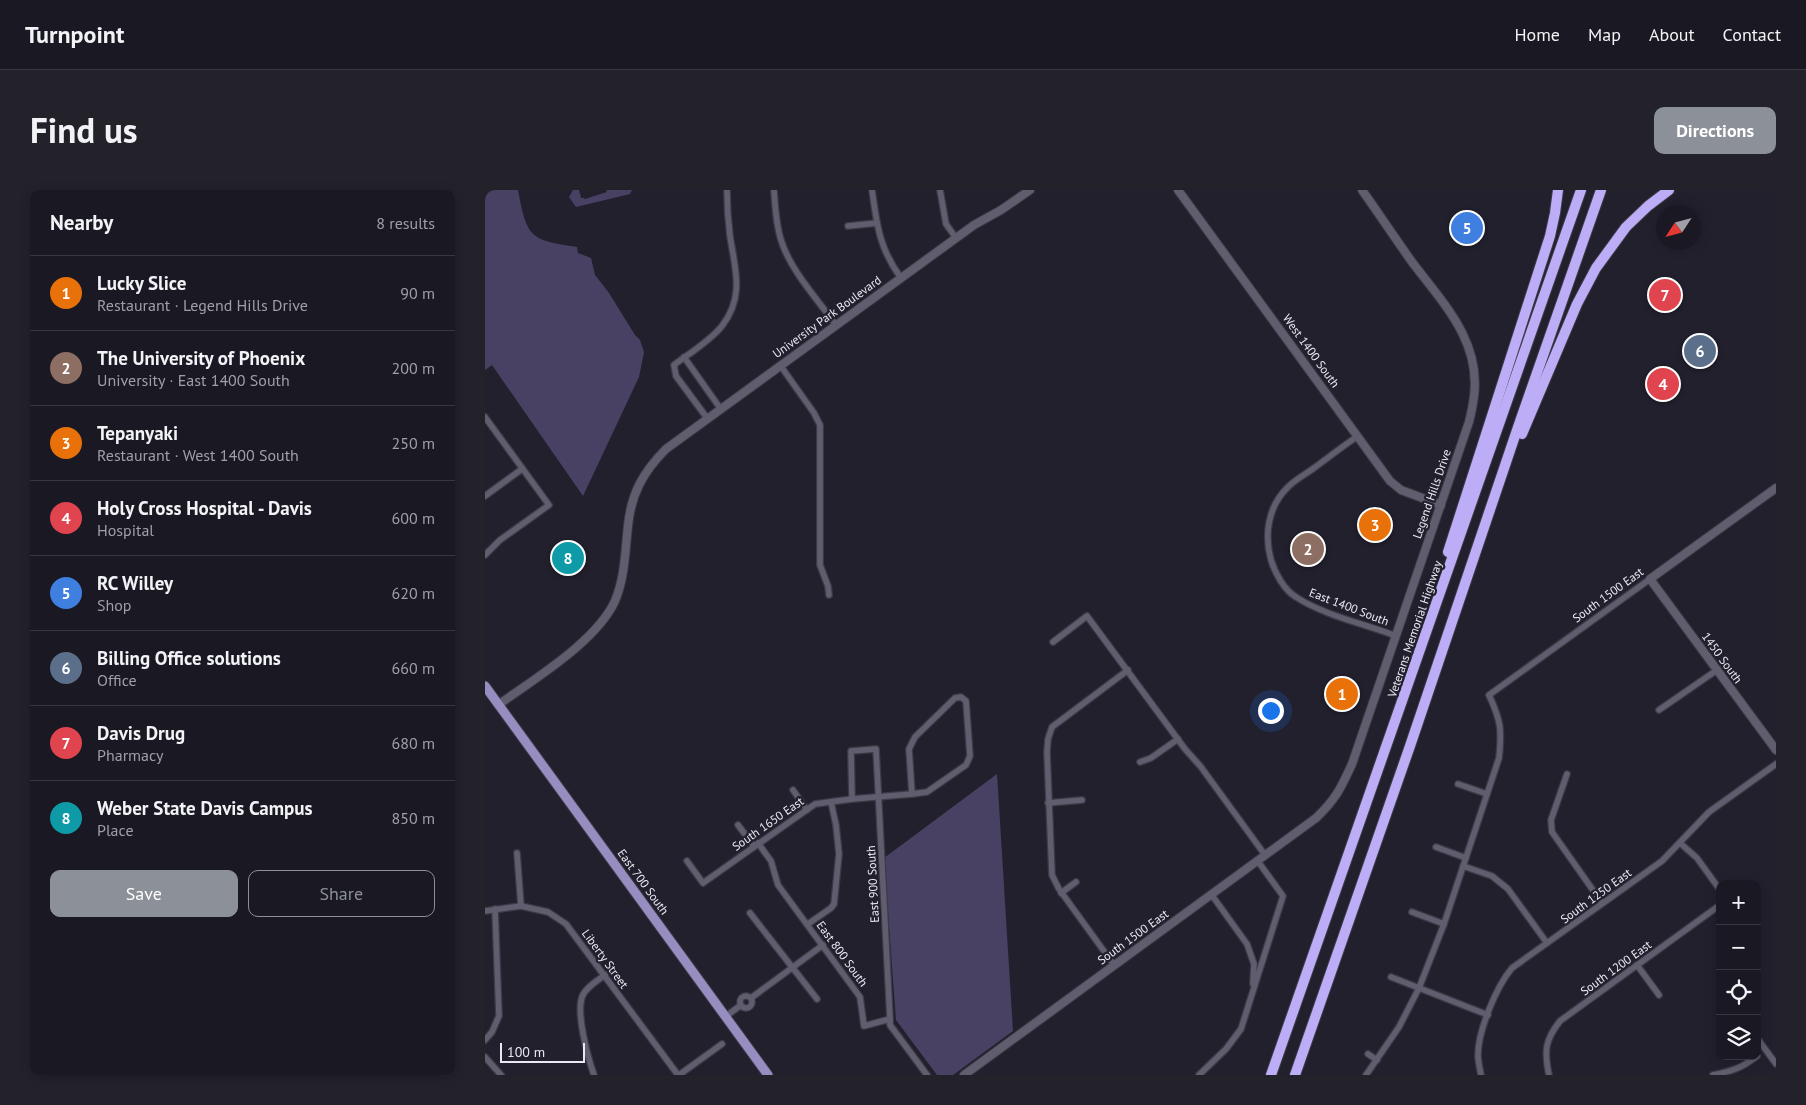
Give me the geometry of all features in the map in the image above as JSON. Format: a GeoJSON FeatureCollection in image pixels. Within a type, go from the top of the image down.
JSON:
{"type":"FeatureCollection","features":[{"type":"Feature","properties":{"kind":"highway"},"geometry":{"type":"LineString","coordinates":[[1438,600],[1439,579],[1550,236],[1558,190]]}},
{"type":"Feature","properties":{"kind":"highway","name":"Veterans Memorial Highway"},"geometry":{"type":"LineString","coordinates":[[1271,1075],[1581,190]]}},
{"type":"Feature","properties":{"kind":"highway"},"geometry":{"type":"LineString","coordinates":[[1295,1075],[1411,746],[1601,190]]}},
{"type":"Feature","properties":{"kind":"highway"},"geometry":{"type":"LineString","coordinates":[[1501,478],[1517,447],[1577,304],[1591,276],[1607,251],[1626,227],[1648,206],[1669,190]]}},
{"type":"Feature","properties":{"kind":"main road","name":"East 700 South"},"geometry":{"type":"LineString","coordinates":[[485,686],[767,1075]]}},
{"type":"Feature","properties":{"kind":"street"},"geometry":{"type":"LineString","coordinates":[[707,418],[676,376],[674,365],[713,335],[723,324],[735,299],[737,272],[729,230],[727,190]]}},
{"type":"Feature","properties":{"kind":"street"},"geometry":{"type":"LineString","coordinates":[[774,190],[777,226],[781,241],[794,266],[836,325]]}},
{"type":"Feature","properties":{"kind":"street"},"geometry":{"type":"LineString","coordinates":[[873,190],[877,223],[884,250],[901,278]]}},
{"type":"Feature","properties":{"kind":"street"},"geometry":{"type":"LineString","coordinates":[[940,190],[946,224],[956,238]]}},
{"type":"Feature","properties":{"kind":"street","name":"University Park Boulevard"},"geometry":{"type":"LineString","coordinates":[[498,705],[586,640],[608,612],[618,591],[626,560],[627,527],[635,492],[645,472],[666,449],[974,225],[1001,210],[1030,190]]}},
{"type":"Feature","properties":{"kind":"street","name":"West 1400 South"},"geometry":{"type":"LineString","coordinates":[[1178,190],[1390,480],[1401,490],[1441,505]]}},
{"type":"Feature","properties":{"kind":"street","name":"Legend Hills Drive"},"geometry":{"type":"LineString","coordinates":[[1316,818],[1331,804],[1343,787],[1352,764],[1469,422],[1475,396],[1475,378],[1471,356],[1464,334],[1455,317],[1412,261],[1362,190]]}},
{"type":"Feature","properties":{"kind":"street"},"geometry":{"type":"LineString","coordinates":[[848,226],[877,223]]}},
{"type":"Feature","properties":{"kind":"street"},"geometry":{"type":"LineString","coordinates":[[684,357],[720,408]]}},
{"type":"Feature","properties":{"kind":"street"},"geometry":{"type":"LineString","coordinates":[[780,365],[814,412],[820,424],[820,565],[828,586],[829,595]]}},
{"type":"Feature","properties":{"kind":"street"},"geometry":{"type":"LineString","coordinates":[[485,554],[500,540],[549,505],[486,419]]}},
{"type":"Feature","properties":{"kind":"street","name":"East 1400 South"},"geometry":{"type":"LineString","coordinates":[[1358,436],[1287,487],[1278,499],[1271,514],[1268,532],[1269,550],[1273,567],[1295,597],[1396,636]]}},
{"type":"Feature","properties":{"kind":"street"},"geometry":{"type":"LineString","coordinates":[[485,496],[522,469]]}},
{"type":"Feature","properties":{"kind":"street","name":"South 1500 East"},"geometry":{"type":"LineString","coordinates":[[1487,794],[1499,758],[1502,732],[1499,716],[1489,695],[1776,488]]}},
{"type":"Feature","properties":{"kind":"street","name":"1450 South"},"geometry":{"type":"LineString","coordinates":[[1650,579],[1776,750]]}},
{"type":"Feature","properties":{"kind":"street"},"geometry":{"type":"LineString","coordinates":[[1053,642],[1087,616],[1265,855]]}},
{"type":"Feature","properties":{"kind":"street"},"geometry":{"type":"LineString","coordinates":[[1113,965],[1061,893],[1052,875],[1048,803],[1048,739],[1052,727],[1060,719],[1128,670]]}},
{"type":"Feature","properties":{"kind":"street"},"geometry":{"type":"LineString","coordinates":[[1659,710],[1717,670]]}},
{"type":"Feature","properties":{"kind":"street","name":"South 1650 East"},"geometry":{"type":"LineString","coordinates":[[687,861],[703,883],[815,804],[879,796],[912,794],[927,792],[966,765],[970,756],[966,701],[961,697],[955,698],[915,737],[909,749],[912,794]]}},
{"type":"Feature","properties":{"kind":"street"},"geometry":{"type":"LineString","coordinates":[[1140,762],[1151,758],[1178,739]]}},
{"type":"Feature","properties":{"kind":"street","name":"East 900 South"},"geometry":{"type":"LineString","coordinates":[[852,799],[851,751],[876,749],[890,1019]]}},
{"type":"Feature","properties":{"kind":"street","name":"South 1250 East"},"geometry":{"type":"LineString","coordinates":[[1481,1075],[1478,1055],[1481,1035],[1503,979],[1512,968],[1662,861],[1709,812],[1776,764]]}},
{"type":"Feature","properties":{"kind":"street"},"geometry":{"type":"LineString","coordinates":[[1567,774],[1551,820],[1552,832],[1602,904]]}},
{"type":"Feature","properties":{"kind":"street"},"geometry":{"type":"LineString","coordinates":[[1366,1075],[1399,1027],[1419,988],[1444,924],[1487,794],[1457,784]]}},
{"type":"Feature","properties":{"kind":"street"},"geometry":{"type":"LineString","coordinates":[[793,790],[807,810]]}},
{"type":"Feature","properties":{"kind":"street"},"geometry":{"type":"LineString","coordinates":[[1048,803],[1082,800]]}},
{"type":"Feature","properties":{"kind":"street"},"geometry":{"type":"LineString","coordinates":[[808,924],[834,904],[839,854],[831,802]]}},
{"type":"Feature","properties":{"kind":"street","name":"South 1500 East"},"geometry":{"type":"LineString","coordinates":[[963,1075],[1316,818]]}},
{"type":"Feature","properties":{"kind":"street","name":"East 800 South"},"geometry":{"type":"LineString","coordinates":[[738,825],[771,861],[778,885],[860,997],[863,1026],[890,1019]]}},
{"type":"Feature","properties":{"kind":"street"},"geometry":{"type":"LineString","coordinates":[[1680,843],[1697,858],[1716,884]]}},
{"type":"Feature","properties":{"kind":"street"},"geometry":{"type":"LineString","coordinates":[[1436,847],[1466,858]]}},
{"type":"Feature","properties":{"kind":"street"},"geometry":{"type":"LineString","coordinates":[[517,853],[521,906]]}},
{"type":"Feature","properties":{"kind":"street"},"geometry":{"type":"LineString","coordinates":[[1199,1075],[1226,1049],[1241,1030],[1283,896],[1257,860]]}},
{"type":"Feature","properties":{"kind":"street"},"geometry":{"type":"LineString","coordinates":[[1463,866],[1492,876],[1508,889],[1547,943]]}},
{"type":"Feature","properties":{"kind":"street"},"geometry":{"type":"LineString","coordinates":[[1061,893],[1077,882]]}},
{"type":"Feature","properties":{"kind":"street"},"geometry":{"type":"LineString","coordinates":[[1211,894],[1247,944],[1254,964],[1253,991]]}},
{"type":"Feature","properties":{"kind":"street","name":"Liberty Street"},"geometry":{"type":"LineString","coordinates":[[485,911],[521,906],[548,912],[566,924],[679,1075]]}},
{"type":"Feature","properties":{"kind":"street","name":"South 1200 East"},"geometry":{"type":"LineString","coordinates":[[1549,1075],[1546,1061],[1546,1045],[1552,1030],[1560,1021],[1716,908]]}},
{"type":"Feature","properties":{"kind":"street"},"geometry":{"type":"LineString","coordinates":[[485,1040],[492,1032],[499,1016],[495,910]]}},
{"type":"Feature","properties":{"kind":"street"},"geometry":{"type":"LineString","coordinates":[[1412,912],[1444,924]]}},
{"type":"Feature","properties":{"kind":"street"},"geometry":{"type":"LineString","coordinates":[[750,913],[817,999]]}},
{"type":"Feature","properties":{"kind":"street"},"geometry":{"type":"LineString","coordinates":[[725,1017],[741,1005],[745,1008],[750,1006],[753,1002],[751,998],[823,945]]}},
{"type":"Feature","properties":{"kind":"street"},"geometry":{"type":"LineString","coordinates":[[1637,965],[1659,995]]}},
{"type":"Feature","properties":{"kind":"street"},"geometry":{"type":"LineString","coordinates":[[594,1075],[587,1052],[581,1017],[582,997],[589,987],[605,975]]}},
{"type":"Feature","properties":{"kind":"street"},"geometry":{"type":"LineString","coordinates":[[1391,977],[1488,1015]]}},
{"type":"Feature","properties":{"kind":"street"},"geometry":{"type":"LineString","coordinates":[[890,1019],[890,1025],[927,1075]]}},
{"type":"Feature","properties":{"kind":"street"},"geometry":{"type":"LineString","coordinates":[[1761,1043],[1776,1064]]}},
{"type":"Feature","properties":{"kind":"street"},"geometry":{"type":"LineString","coordinates":[[679,1075],[722,1044]]}},
{"type":"Feature","properties":{"kind":"street"},"geometry":{"type":"LineString","coordinates":[[1761,1053],[1766,1050]]}},
{"type":"Feature","properties":{"kind":"street"},"geometry":{"type":"LineString","coordinates":[[1368,1054],[1377,1060]]}},
{"type":"Feature","properties":{"kind":"street"},"geometry":{"type":"LineString","coordinates":[[485,1057],[501,1075]]}},
{"type":"Feature","properties":{"kind":"street"},"geometry":{"type":"LineString","coordinates":[[1713,1075],[1731,1072],[1743,1067],[1752,1060]]}},
{"type":"Feature","properties":{"kind":"shaded area"},"geometry":{"type":"Polygon","coordinates":[[[485,190],[518,190],[524,218],[533,234],[549,242],[577,247],[578,253],[591,258],[595,275],[640,340],[644,352],[639,377],[583,496],[492,365],[485,370],[485,190]]]}},
{"type":"Feature","properties":{"kind":"shaded area"},"geometry":{"type":"Polygon","coordinates":[[[573,190],[579,190],[581,198],[585,199],[607,192],[606,190],[632,190],[630,194],[576,207],[569,197],[573,190]]]}},
{"type":"Feature","properties":{"kind":"shaded area"},"geometry":{"type":"Polygon","coordinates":[[[997,774],[1013,1031],[953,1075],[937,1075],[896,1020],[884,858],[997,774]]]}},
{"type":"Feature","properties":{"kind":"place","name":"RC Willey"},"geometry":{"type":"Point","coordinates":[1467,228]}},
{"type":"Feature","properties":{"kind":"place","name":"Davis Drug"},"geometry":{"type":"Point","coordinates":[1665,295]}},
{"type":"Feature","properties":{"kind":"place","name":"Billing Office solutions"},"geometry":{"type":"Point","coordinates":[1700,351]}},
{"type":"Feature","properties":{"kind":"place","name":"Holy Cross Hospital - Davis"},"geometry":{"type":"Point","coordinates":[1663,384]}},
{"type":"Feature","properties":{"kind":"place","name":"Tepanyaki"},"geometry":{"type":"Point","coordinates":[1375,525]}},
{"type":"Feature","properties":{"kind":"place","name":"The University of Phoenix"},"geometry":{"type":"Point","coordinates":[1308,549]}},
{"type":"Feature","properties":{"kind":"place","name":"Weber State Davis Campus"},"geometry":{"type":"Point","coordinates":[568,558]}},
{"type":"Feature","properties":{"kind":"place","name":"Lucky Slice"},"geometry":{"type":"Point","coordinates":[1342,694]}}]}
